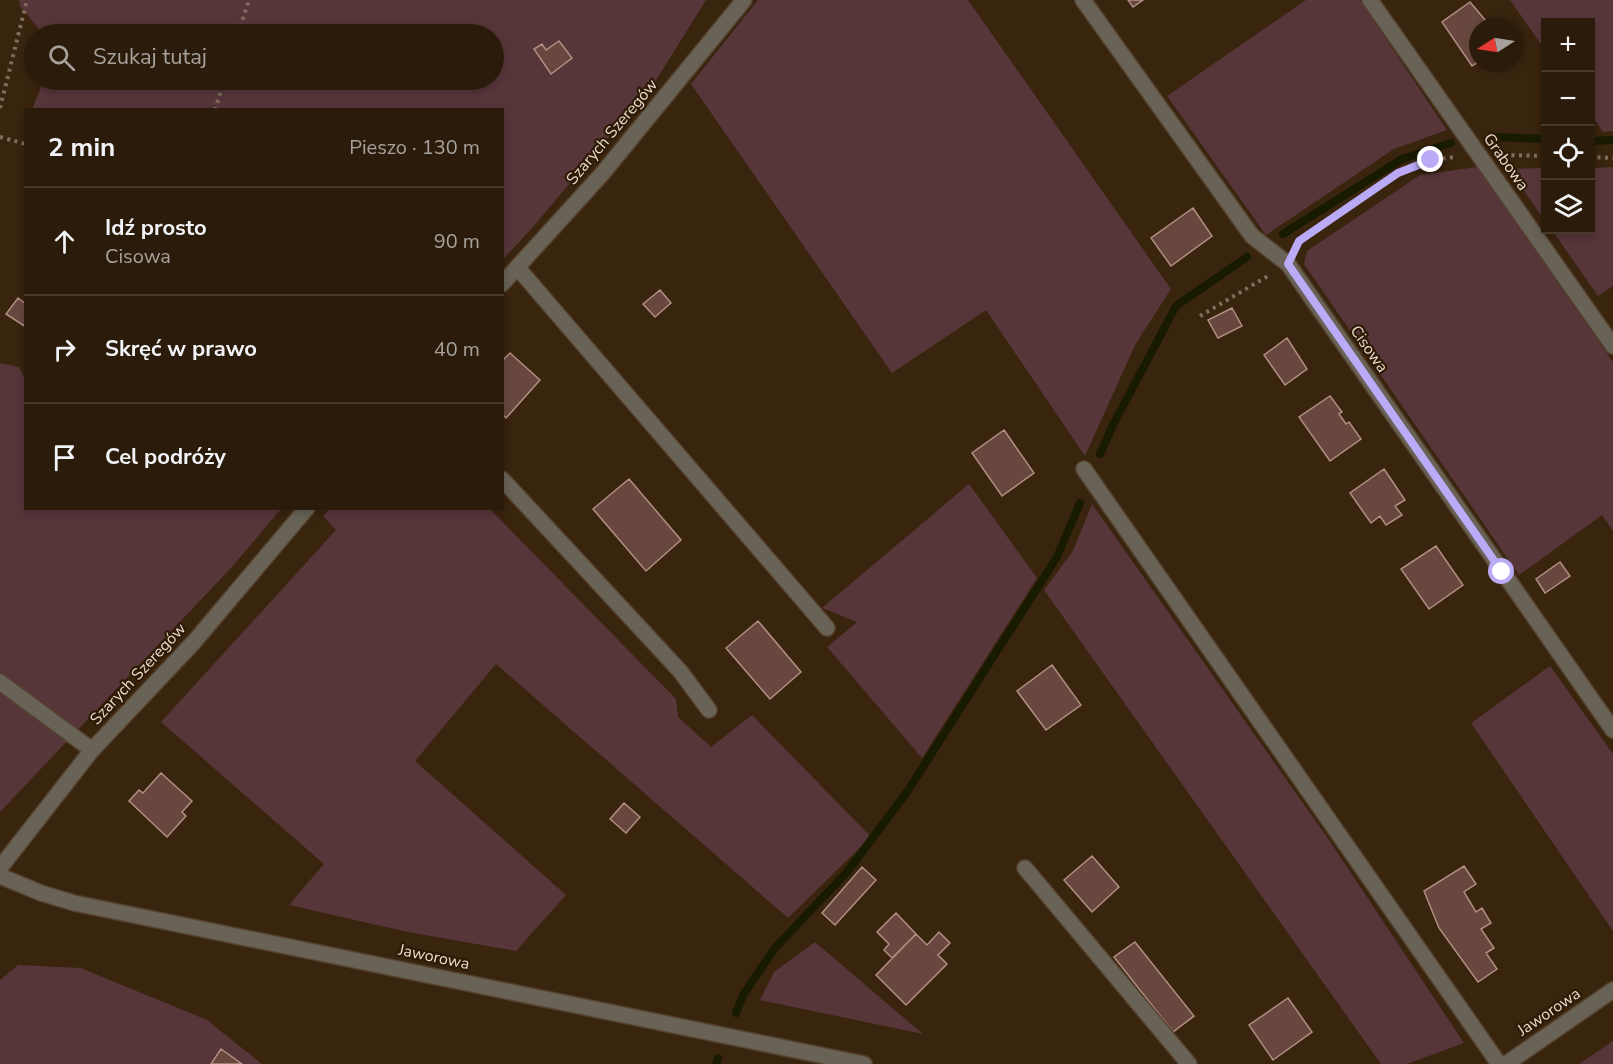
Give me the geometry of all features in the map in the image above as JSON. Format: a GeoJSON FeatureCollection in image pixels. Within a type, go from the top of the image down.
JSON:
{"type":"FeatureCollection","features":[{"type":"Feature","properties":{"kind":"street","name":"Szarych Szeregów"},"geometry":{"type":"LineString","coordinates":[[504,282],[602,174],[744,0]]}},
{"type":"Feature","properties":{"kind":"street","name":"Cisowa"},"geometry":{"type":"LineString","coordinates":[[1083,0],[1252,236],[1288,264],[1613,730]]}},
{"type":"Feature","properties":{"kind":"street","name":"Grabowa"},"geometry":{"type":"LineString","coordinates":[[1370,0],[1613,346]]}},
{"type":"Feature","properties":{"kind":"street"},"geometry":{"type":"LineString","coordinates":[[517,267],[826,628]]}},
{"type":"Feature","properties":{"kind":"street"},"geometry":{"type":"LineString","coordinates":[[1084,470],[1499,1064]]}},
{"type":"Feature","properties":{"kind":"street"},"geometry":{"type":"LineString","coordinates":[[504,481],[680,671],[709,710]]}},
{"type":"Feature","properties":{"kind":"street","name":"Szarych Szeregów"},"geometry":{"type":"LineString","coordinates":[[0,867],[92,750],[194,642],[305,510]]}},
{"type":"Feature","properties":{"kind":"street"},"geometry":{"type":"LineString","coordinates":[[0,682],[92,750]]}},
{"type":"Feature","properties":{"kind":"street"},"geometry":{"type":"LineString","coordinates":[[1025,868],[1189,1064]]}},
{"type":"Feature","properties":{"kind":"street","name":"Jaworowa"},"geometry":{"type":"LineString","coordinates":[[0,876],[41,893],[74,903],[864,1064]]}},
{"type":"Feature","properties":{"kind":"street","name":"Jaworowa"},"geometry":{"type":"LineString","coordinates":[[1506,1064],[1613,990]]}},
{"type":"Feature","properties":{"kind":"path"},"geometry":{"type":"LineString","coordinates":[[0,108],[27,0]]}},
{"type":"Feature","properties":{"kind":"path"},"geometry":{"type":"LineString","coordinates":[[241,24],[249,0]]}},
{"type":"Feature","properties":{"kind":"path"},"geometry":{"type":"LineString","coordinates":[[216,108],[221,90]]}},
{"type":"Feature","properties":{"kind":"path"},"geometry":{"type":"LineString","coordinates":[[0,137],[24,143]]}},
{"type":"Feature","properties":{"kind":"path"},"geometry":{"type":"LineString","coordinates":[[1200,316],[1288,264],[1299,241],[1398,173],[1431,160],[1478,154],[1541,156]]}},
{"type":"Feature","properties":{"kind":"path"},"geometry":{"type":"LineString","coordinates":[[1595,157],[1613,158]]}},
{"type":"Feature","properties":{"kind":"shaded area"},"geometry":{"type":"Polygon","coordinates":[[[19,0],[706,0],[655,82],[533,227],[504,258],[504,108],[32,108],[40,90],[504,90],[504,24],[35,24],[20,6],[19,0]]]}},
{"type":"Feature","properties":{"kind":"shaded area"},"geometry":{"type":"Polygon","coordinates":[[[758,0],[968,0],[1171,289],[1135,345],[1085,456],[986,310],[892,373],[691,84],[758,0]]]}},
{"type":"Feature","properties":{"kind":"shaded area"},"geometry":{"type":"Polygon","coordinates":[[[1306,0],[1360,0],[1447,130],[1394,149],[1266,235],[1167,96],[1306,0]]]}},
{"type":"Feature","properties":{"kind":"shaded area"},"geometry":{"type":"Polygon","coordinates":[[[1510,0],[1613,0],[1613,131],[1603,132],[1595,120],[1595,18],[1541,18],[1541,44],[1510,0]]]}},
{"type":"Feature","properties":{"kind":"shaded area"},"geometry":{"type":"Polygon","coordinates":[[[1477,167],[1613,362],[1613,531],[1602,515],[1519,575],[1304,264],[1307,251],[1420,175],[1477,167]]]}},
{"type":"Feature","properties":{"kind":"shaded area"},"geometry":{"type":"Polygon","coordinates":[[[1613,167],[1613,286],[1598,296],[1555,234],[1595,234],[1595,168],[1613,167]]]}},
{"type":"Feature","properties":{"kind":"shaded area"},"geometry":{"type":"Polygon","coordinates":[[[1541,168],[1541,215],[1509,169],[1541,168]]]}},
{"type":"Feature","properties":{"kind":"shaded area"},"geometry":{"type":"Polygon","coordinates":[[[0,363],[19,367],[24,377],[24,510],[280,510],[230,569],[0,812],[0,363]]]}},
{"type":"Feature","properties":{"kind":"shaded area"},"geometry":{"type":"Polygon","coordinates":[[[969,484],[1037,578],[922,758],[827,647],[857,622],[822,608],[969,484]]]}},
{"type":"Feature","properties":{"kind":"shaded area"},"geometry":{"type":"Polygon","coordinates":[[[1092,504],[1329,840],[1464,1043],[1407,1064],[1381,1064],[1044,590],[1073,551],[1092,504]]]}},
{"type":"Feature","properties":{"kind":"shaded area"},"geometry":{"type":"Polygon","coordinates":[[[328,510],[491,510],[676,699],[678,717],[711,747],[752,715],[871,837],[788,918],[496,664],[415,761],[566,895],[516,951],[408,932],[289,905],[324,864],[161,722],[336,530],[323,516],[328,510]]]}},
{"type":"Feature","properties":{"kind":"shaded area"},"geometry":{"type":"Polygon","coordinates":[[[1550,666],[1613,754],[1613,931],[1471,723],[1550,666]]]}},
{"type":"Feature","properties":{"kind":"shaded area"},"geometry":{"type":"Polygon","coordinates":[[[815,942],[923,1034],[760,1000],[774,972],[815,942]]]}},
{"type":"Feature","properties":{"kind":"shaded area"},"geometry":{"type":"Polygon","coordinates":[[[18,965],[81,968],[207,1020],[262,1064],[0,1064],[0,980],[18,965]]]}},
{"type":"Feature","properties":{"kind":"shaded area"},"geometry":{"type":"Polygon","coordinates":[[[1613,1041],[1613,1064],[1579,1064],[1613,1041]]]}},
{"type":"Feature","properties":{"kind":"building"},"geometry":{"type":"Polygon","coordinates":[[[1128,0],[1143,0],[1133,7],[1128,0]]]}},
{"type":"Feature","properties":{"kind":"building"},"geometry":{"type":"Polygon","coordinates":[[[1470,2],[1483,18],[1469,18],[1469,62],[1442,22],[1470,2]]]}},
{"type":"Feature","properties":{"kind":"building"},"geometry":{"type":"Polygon","coordinates":[[[559,41],[572,58],[551,74],[534,49],[542,44],[546,50],[559,41]]]}},
{"type":"Feature","properties":{"kind":"building"},"geometry":{"type":"Polygon","coordinates":[[[1193,208],[1212,236],[1171,266],[1151,238],[1193,208]]]}},
{"type":"Feature","properties":{"kind":"building"},"geometry":{"type":"Polygon","coordinates":[[[660,290],[671,303],[655,317],[643,304],[660,290]]]}},
{"type":"Feature","properties":{"kind":"building"},"geometry":{"type":"Polygon","coordinates":[[[18,298],[24,302],[24,326],[6,314],[18,298]]]}},
{"type":"Feature","properties":{"kind":"building"},"geometry":{"type":"Polygon","coordinates":[[[1232,308],[1242,326],[1218,338],[1208,320],[1232,308]]]}},
{"type":"Feature","properties":{"kind":"building"},"geometry":{"type":"Polygon","coordinates":[[[1287,338],[1307,369],[1285,385],[1264,355],[1287,338]]]}},
{"type":"Feature","properties":{"kind":"building"},"geometry":{"type":"Polygon","coordinates":[[[510,353],[540,380],[506,418],[504,416],[504,359],[510,353]]]}},
{"type":"Feature","properties":{"kind":"building"},"geometry":{"type":"Polygon","coordinates":[[[1330,396],[1342,412],[1339,414],[1346,424],[1349,422],[1361,439],[1330,461],[1299,417],[1330,396]]]}},
{"type":"Feature","properties":{"kind":"building"},"geometry":{"type":"Polygon","coordinates":[[[1004,430],[1034,473],[1002,496],[972,453],[1004,430]]]}},
{"type":"Feature","properties":{"kind":"building"},"geometry":{"type":"Polygon","coordinates":[[[1384,469],[1405,500],[1395,506],[1402,515],[1386,525],[1380,516],[1371,523],[1350,493],[1384,469]]]}},
{"type":"Feature","properties":{"kind":"building"},"geometry":{"type":"Polygon","coordinates":[[[629,479],[681,540],[646,571],[593,509],[629,479]]]}},
{"type":"Feature","properties":{"kind":"building"},"geometry":{"type":"Polygon","coordinates":[[[1436,546],[1463,585],[1429,609],[1401,569],[1436,546]]]}},
{"type":"Feature","properties":{"kind":"building"},"geometry":{"type":"Polygon","coordinates":[[[1560,562],[1570,576],[1545,593],[1536,579],[1560,562]]]}},
{"type":"Feature","properties":{"kind":"building"},"geometry":{"type":"Polygon","coordinates":[[[758,621],[801,672],[770,699],[726,648],[758,621]]]}},
{"type":"Feature","properties":{"kind":"building"},"geometry":{"type":"Polygon","coordinates":[[[1052,665],[1081,705],[1046,730],[1017,691],[1052,665]]]}},
{"type":"Feature","properties":{"kind":"building"},"geometry":{"type":"Polygon","coordinates":[[[161,773],[192,801],[182,812],[186,816],[167,837],[129,801],[139,790],[143,793],[161,773]]]}},
{"type":"Feature","properties":{"kind":"building"},"geometry":{"type":"Polygon","coordinates":[[[624,803],[640,817],[626,833],[610,819],[624,803]]]}},
{"type":"Feature","properties":{"kind":"building"},"geometry":{"type":"Polygon","coordinates":[[[1092,856],[1119,887],[1092,912],[1064,880],[1092,856]]]}},
{"type":"Feature","properties":{"kind":"building"},"geometry":{"type":"Polygon","coordinates":[[[1464,866],[1476,884],[1464,892],[1476,912],[1482,908],[1491,923],[1481,929],[1494,948],[1486,953],[1497,969],[1478,982],[1439,928],[1424,891],[1464,866]]]}},
{"type":"Feature","properties":{"kind":"building"},"geometry":{"type":"Polygon","coordinates":[[[862,867],[876,880],[835,925],[822,913],[862,867]]]}},
{"type":"Feature","properties":{"kind":"building"},"geometry":{"type":"Polygon","coordinates":[[[896,913],[916,934],[892,958],[884,950],[889,944],[877,932],[896,913]]]}},
{"type":"Feature","properties":{"kind":"building"},"geometry":{"type":"Polygon","coordinates":[[[939,932],[950,943],[938,955],[947,964],[906,1005],[876,975],[916,934],[927,945],[939,932]]]}},
{"type":"Feature","properties":{"kind":"building"},"geometry":{"type":"Polygon","coordinates":[[[1135,942],[1194,1016],[1173,1032],[1114,957],[1135,942]]]}},
{"type":"Feature","properties":{"kind":"building"},"geometry":{"type":"Polygon","coordinates":[[[1288,998],[1312,1032],[1273,1060],[1249,1025],[1288,998]]]}},
{"type":"Feature","properties":{"kind":"building"},"geometry":{"type":"Polygon","coordinates":[[[221,1049],[242,1064],[211,1064],[221,1049]]]}},
{"type":"Feature","properties":{"kind":"waterway"},"geometry":{"type":"LineString","coordinates":[[1492,137],[1541,139]]}},
{"type":"Feature","properties":{"kind":"waterway"},"geometry":{"type":"LineString","coordinates":[[1595,141],[1613,140]]}},
{"type":"Feature","properties":{"kind":"waterway"},"geometry":{"type":"LineString","coordinates":[[1283,234],[1402,159],[1451,143]]}},
{"type":"Feature","properties":{"kind":"waterway"},"geometry":{"type":"LineString","coordinates":[[1100,454],[1176,306],[1247,257]]}},
{"type":"Feature","properties":{"kind":"waterway"},"geometry":{"type":"LineString","coordinates":[[736,1013],[743,995],[775,948],[847,872],[907,792],[1057,557],[1080,503]]}},
{"type":"Feature","properties":{"kind":"waterway"},"geometry":{"type":"LineString","coordinates":[[716,1064],[718,1058]]}},
{"type":"Feature","properties":{"kind":"route"},"geometry":{"type":"LineString","coordinates":[[1431,160],[1398,173],[1299,241],[1288,264],[1502,572]]}}]}
